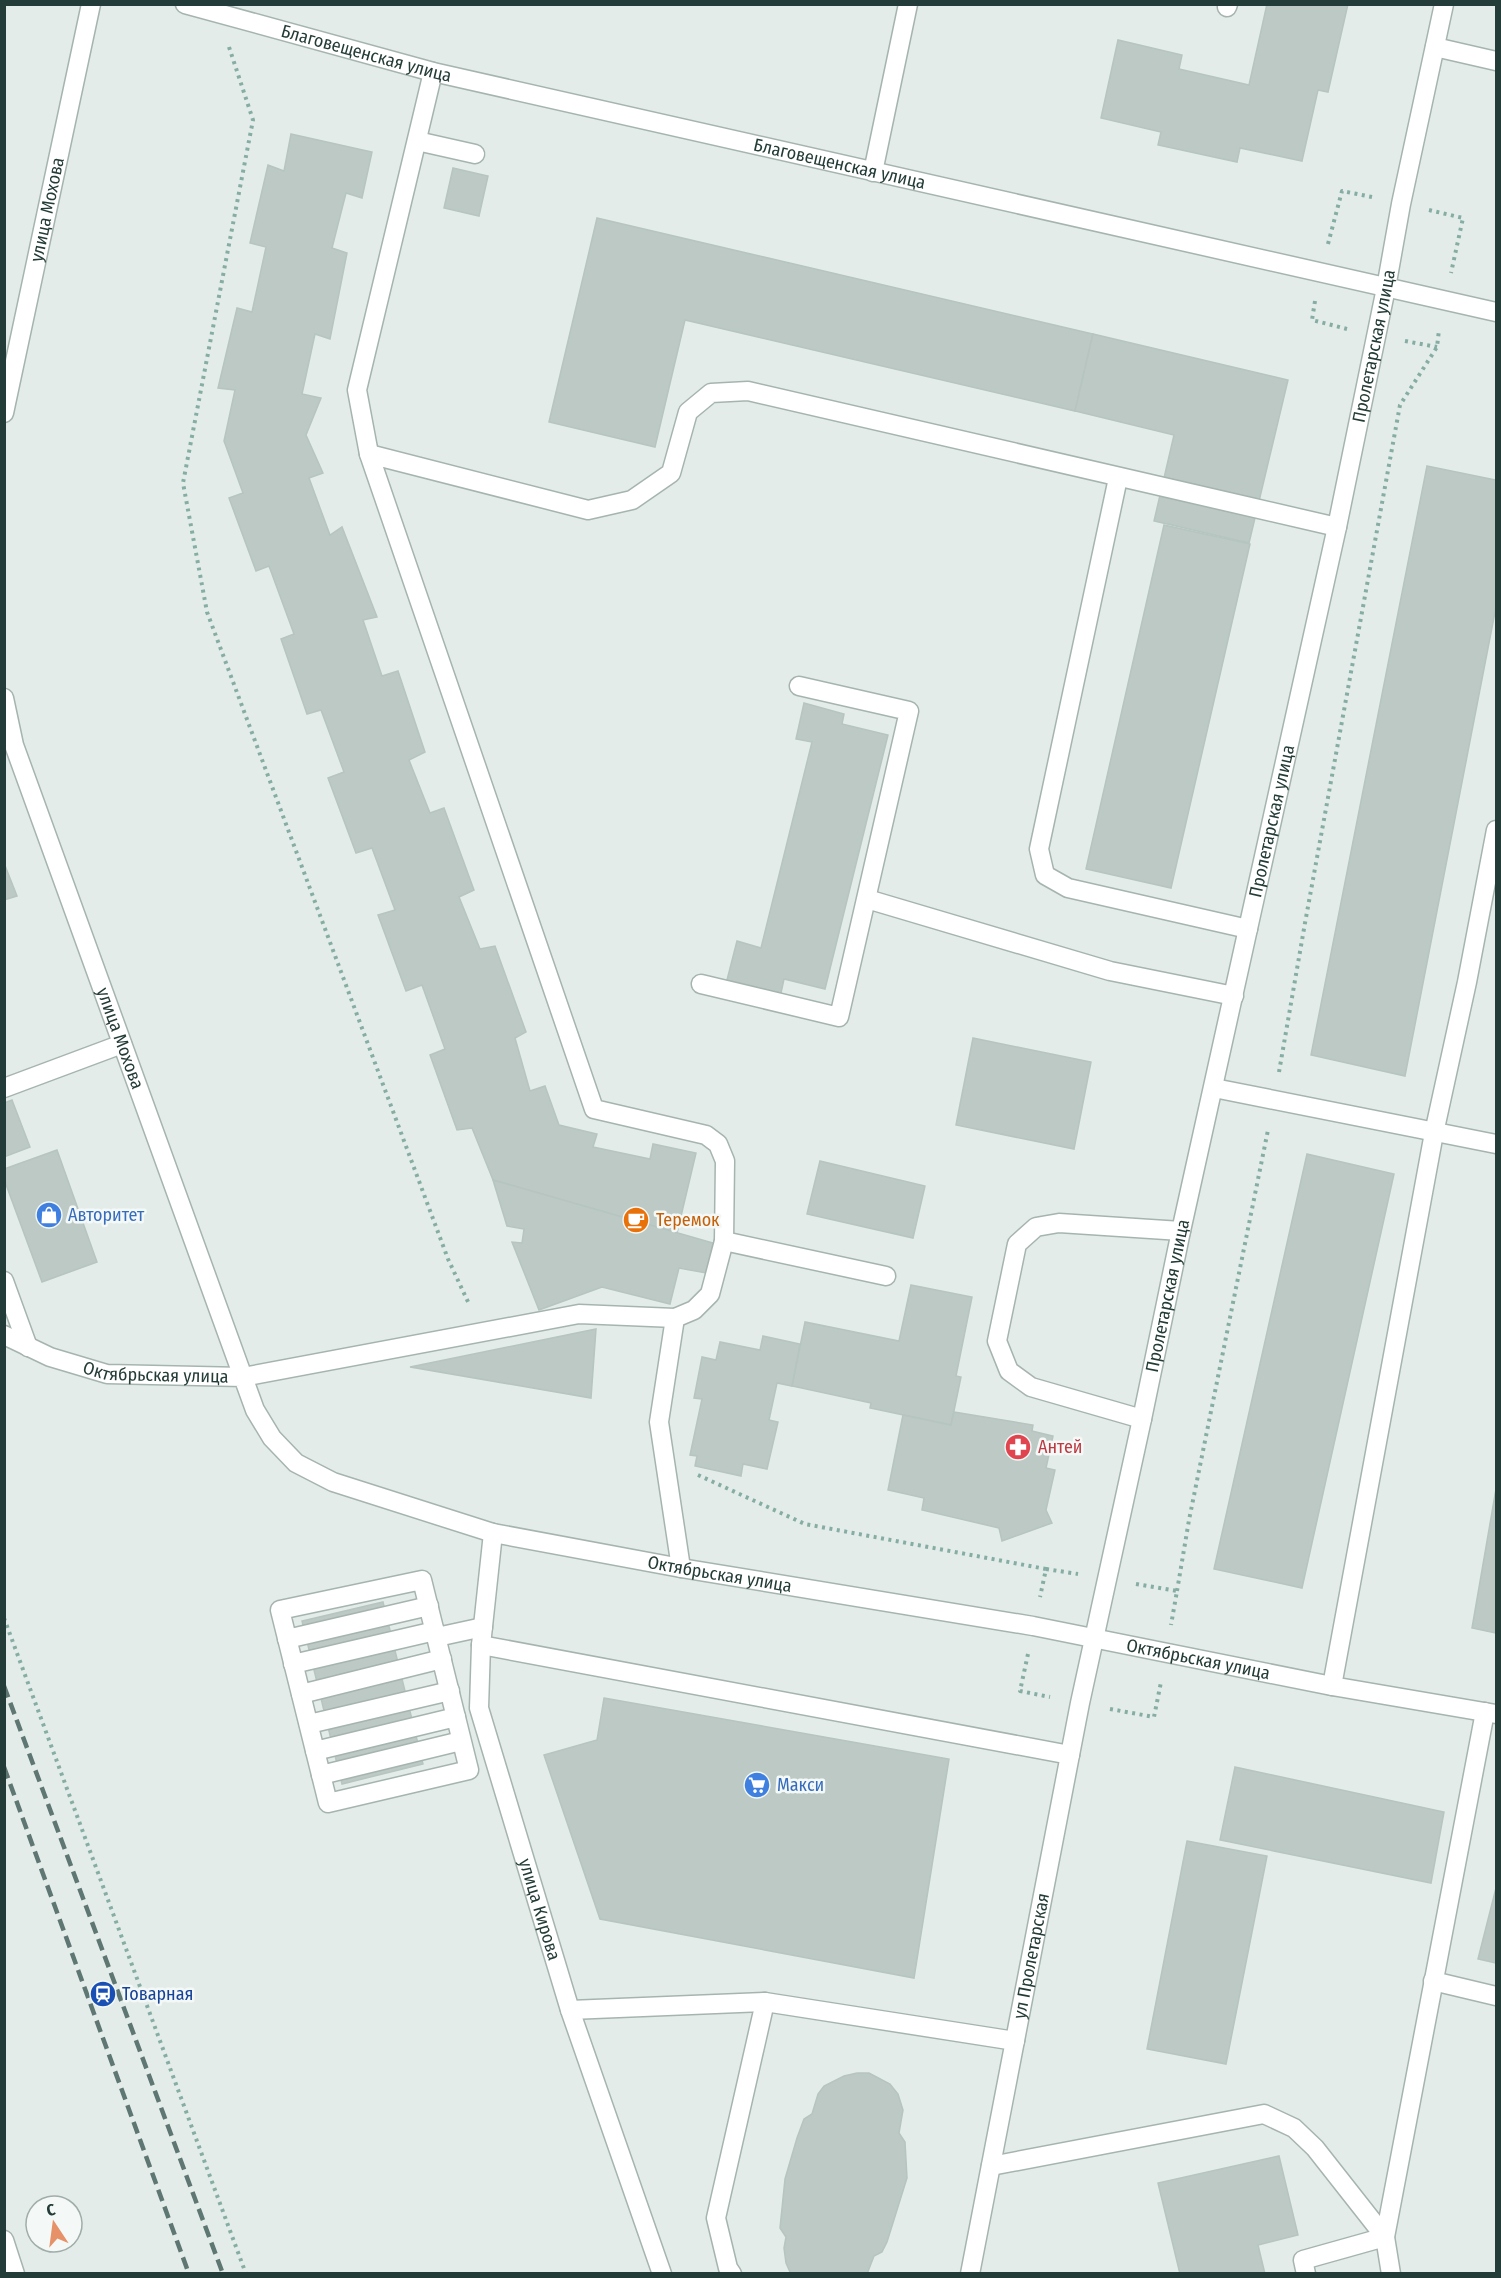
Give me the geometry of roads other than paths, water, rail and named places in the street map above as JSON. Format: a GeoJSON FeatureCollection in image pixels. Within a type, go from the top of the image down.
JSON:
{"type":"FeatureCollection","features":[{"type":"Feature","properties":{"kind":"street","name":"улица Мохова"},"geometry":{"type":"LineString","coordinates":[[4,413],[91,4]]}},
{"type":"Feature","properties":{"kind":"street","name":"Благовещенская улица"},"geometry":{"type":"LineString","coordinates":[[185,4],[433,72],[1497,312]]}},
{"type":"Feature","properties":{"kind":"street"},"geometry":{"type":"LineString","coordinates":[[873,172],[908,4]]}},
{"type":"Feature","properties":{"kind":"street","name":"Пролетарская улица"},"geometry":{"type":"LineString","coordinates":[[1093,1639],[1337,527],[1401,204],[1444,4]]}},
{"type":"Feature","properties":{"kind":"street"},"geometry":{"type":"LineString","coordinates":[[1435,47],[1497,61]]}},
{"type":"Feature","properties":{"kind":"street"},"geometry":{"type":"LineString","coordinates":[[243,1377],[481,1330],[579,1314],[675,1318],[694,1311],[710,1294],[724,1241],[725,1161],[718,1144],[706,1135],[594,1109],[369,454],[357,390],[433,72]]}},
{"type":"Feature","properties":{"kind":"street"},"geometry":{"type":"LineString","coordinates":[[417,141],[475,154]]}},
{"type":"Feature","properties":{"kind":"street"},"geometry":{"type":"LineString","coordinates":[[369,454],[588,510],[632,500],[671,473],[688,412],[711,393],[748,391],[1337,527]]}},
{"type":"Feature","properties":{"kind":"street"},"geometry":{"type":"LineString","coordinates":[[1118,478],[1039,849],[1045,875],[1068,888],[1248,928]]}},
{"type":"Feature","properties":{"kind":"street"},"geometry":{"type":"LineString","coordinates":[[701,984],[839,1017],[909,711],[799,686]]}},
{"type":"Feature","properties":{"kind":"street","name":"улица Мохова"},"geometry":{"type":"LineString","coordinates":[[4,698],[9,746],[122,1044],[243,1377]]}},
{"type":"Feature","properties":{"kind":"street"},"geometry":{"type":"LineString","coordinates":[[1332,1686],[1434,1133],[1497,830]]}},
{"type":"Feature","properties":{"kind":"street"},"geometry":{"type":"LineString","coordinates":[[867,899],[1110,971],[1234,996]]}},
{"type":"Feature","properties":{"kind":"street"},"geometry":{"type":"LineString","coordinates":[[4,1088],[122,1044]]}},
{"type":"Feature","properties":{"kind":"street"},"geometry":{"type":"LineString","coordinates":[[1214,1088],[1497,1144]]}},
{"type":"Feature","properties":{"kind":"street"},"geometry":{"type":"LineString","coordinates":[[1142,1419],[1031,1387],[1009,1371],[997,1341],[1017,1244],[1036,1227],[1059,1223],[1181,1231]]}},
{"type":"Feature","properties":{"kind":"street"},"geometry":{"type":"LineString","coordinates":[[724,1241],[886,1276]]}},
{"type":"Feature","properties":{"kind":"street"},"geometry":{"type":"LineString","coordinates":[[4,1281],[28,1347]]}},
{"type":"Feature","properties":{"kind":"street"},"geometry":{"type":"LineString","coordinates":[[675,1318],[659,1422],[681,1568]]}},
{"type":"Feature","properties":{"kind":"street","name":"Октябрьская улица"},"geometry":{"type":"LineString","coordinates":[[4,1335],[50,1357],[107,1374],[243,1377],[255,1410],[272,1438],[296,1463],[333,1482],[493,1533],[681,1568],[1033,1626],[1332,1686],[1491,1713]]}},
{"type":"Feature","properties":{"kind":"street","name":"улица Кирова"},"geometry":{"type":"LineString","coordinates":[[493,1533],[482,1636],[479,1708],[570,2010],[662,2274]]}},
{"type":"Feature","properties":{"kind":"street"},"geometry":{"type":"LineString","coordinates":[[422,1580],[436,1634],[468,1770],[328,1803],[280,1610],[422,1580]]}},
{"type":"Feature","properties":{"kind":"street"},"geometry":{"type":"LineString","coordinates":[[287,1639],[429,1606]]}},
{"type":"Feature","properties":{"kind":"street"},"geometry":{"type":"LineString","coordinates":[[293,1664],[436,1634],[482,1636],[1070,1755]]}},
{"type":"Feature","properties":{"kind":"street","name":"ул Пролетарская"},"geometry":{"type":"LineString","coordinates":[[970,2274],[1093,1639]]}},
{"type":"Feature","properties":{"kind":"street"},"geometry":{"type":"LineString","coordinates":[[301,1694],[442,1659]]}},
{"type":"Feature","properties":{"kind":"street"},"geometry":{"type":"LineString","coordinates":[[309,1724],[450,1691]]}},
{"type":"Feature","properties":{"kind":"street"},"geometry":{"type":"LineString","coordinates":[[315,1751],[479,1708]]}},
{"type":"Feature","properties":{"kind":"street"},"geometry":{"type":"LineString","coordinates":[[1391,2274],[1385,2237],[1433,1981],[1491,1713]]}},
{"type":"Feature","properties":{"kind":"street"},"geometry":{"type":"LineString","coordinates":[[321,1775],[462,1741]]}},
{"type":"Feature","properties":{"kind":"street"},"geometry":{"type":"LineString","coordinates":[[1433,1981],[1497,1996]]}},
{"type":"Feature","properties":{"kind":"street"},"geometry":{"type":"LineString","coordinates":[[732,2274],[728,2268],[716,2218],[765,2002]]}},
{"type":"Feature","properties":{"kind":"street"},"geometry":{"type":"LineString","coordinates":[[570,2010],[765,2002],[1015,2041]]}},
{"type":"Feature","properties":{"kind":"street"},"geometry":{"type":"LineString","coordinates":[[991,2166],[1264,2114],[1294,2128],[1315,2148],[1385,2237]]}},
{"type":"Feature","properties":{"kind":"street"},"geometry":{"type":"LineString","coordinates":[[1306,2274],[1302,2260],[1385,2237]]}},
{"type":"Feature","properties":{"kind":"street"},"geometry":{"type":"LineString","coordinates":[[4,2240],[15,2274]]}},
{"type":"Feature","properties":{"kind":"railway"},"geometry":{"type":"LineString","coordinates":[[4,1686],[223,2274]]}},
{"type":"Feature","properties":{"kind":"railway"},"geometry":{"type":"LineString","coordinates":[[4,1767],[189,2274]]}},
{"type":"Feature","properties":{"kind":"place","name":"Авторитет"},"geometry":{"type":"Point","coordinates":[49,1215]}},
{"type":"Feature","properties":{"kind":"place","name":"Теремок"},"geometry":{"type":"Point","coordinates":[636,1220]}},
{"type":"Feature","properties":{"kind":"place","name":"Антей"},"geometry":{"type":"Point","coordinates":[1018,1447]}},
{"type":"Feature","properties":{"kind":"place","name":"Макси"},"geometry":{"type":"Point","coordinates":[757,1785]}},
{"type":"Feature","properties":{"kind":"place","name":"Товарная"},"geometry":{"type":"Point","coordinates":[103,1994]}}]}
